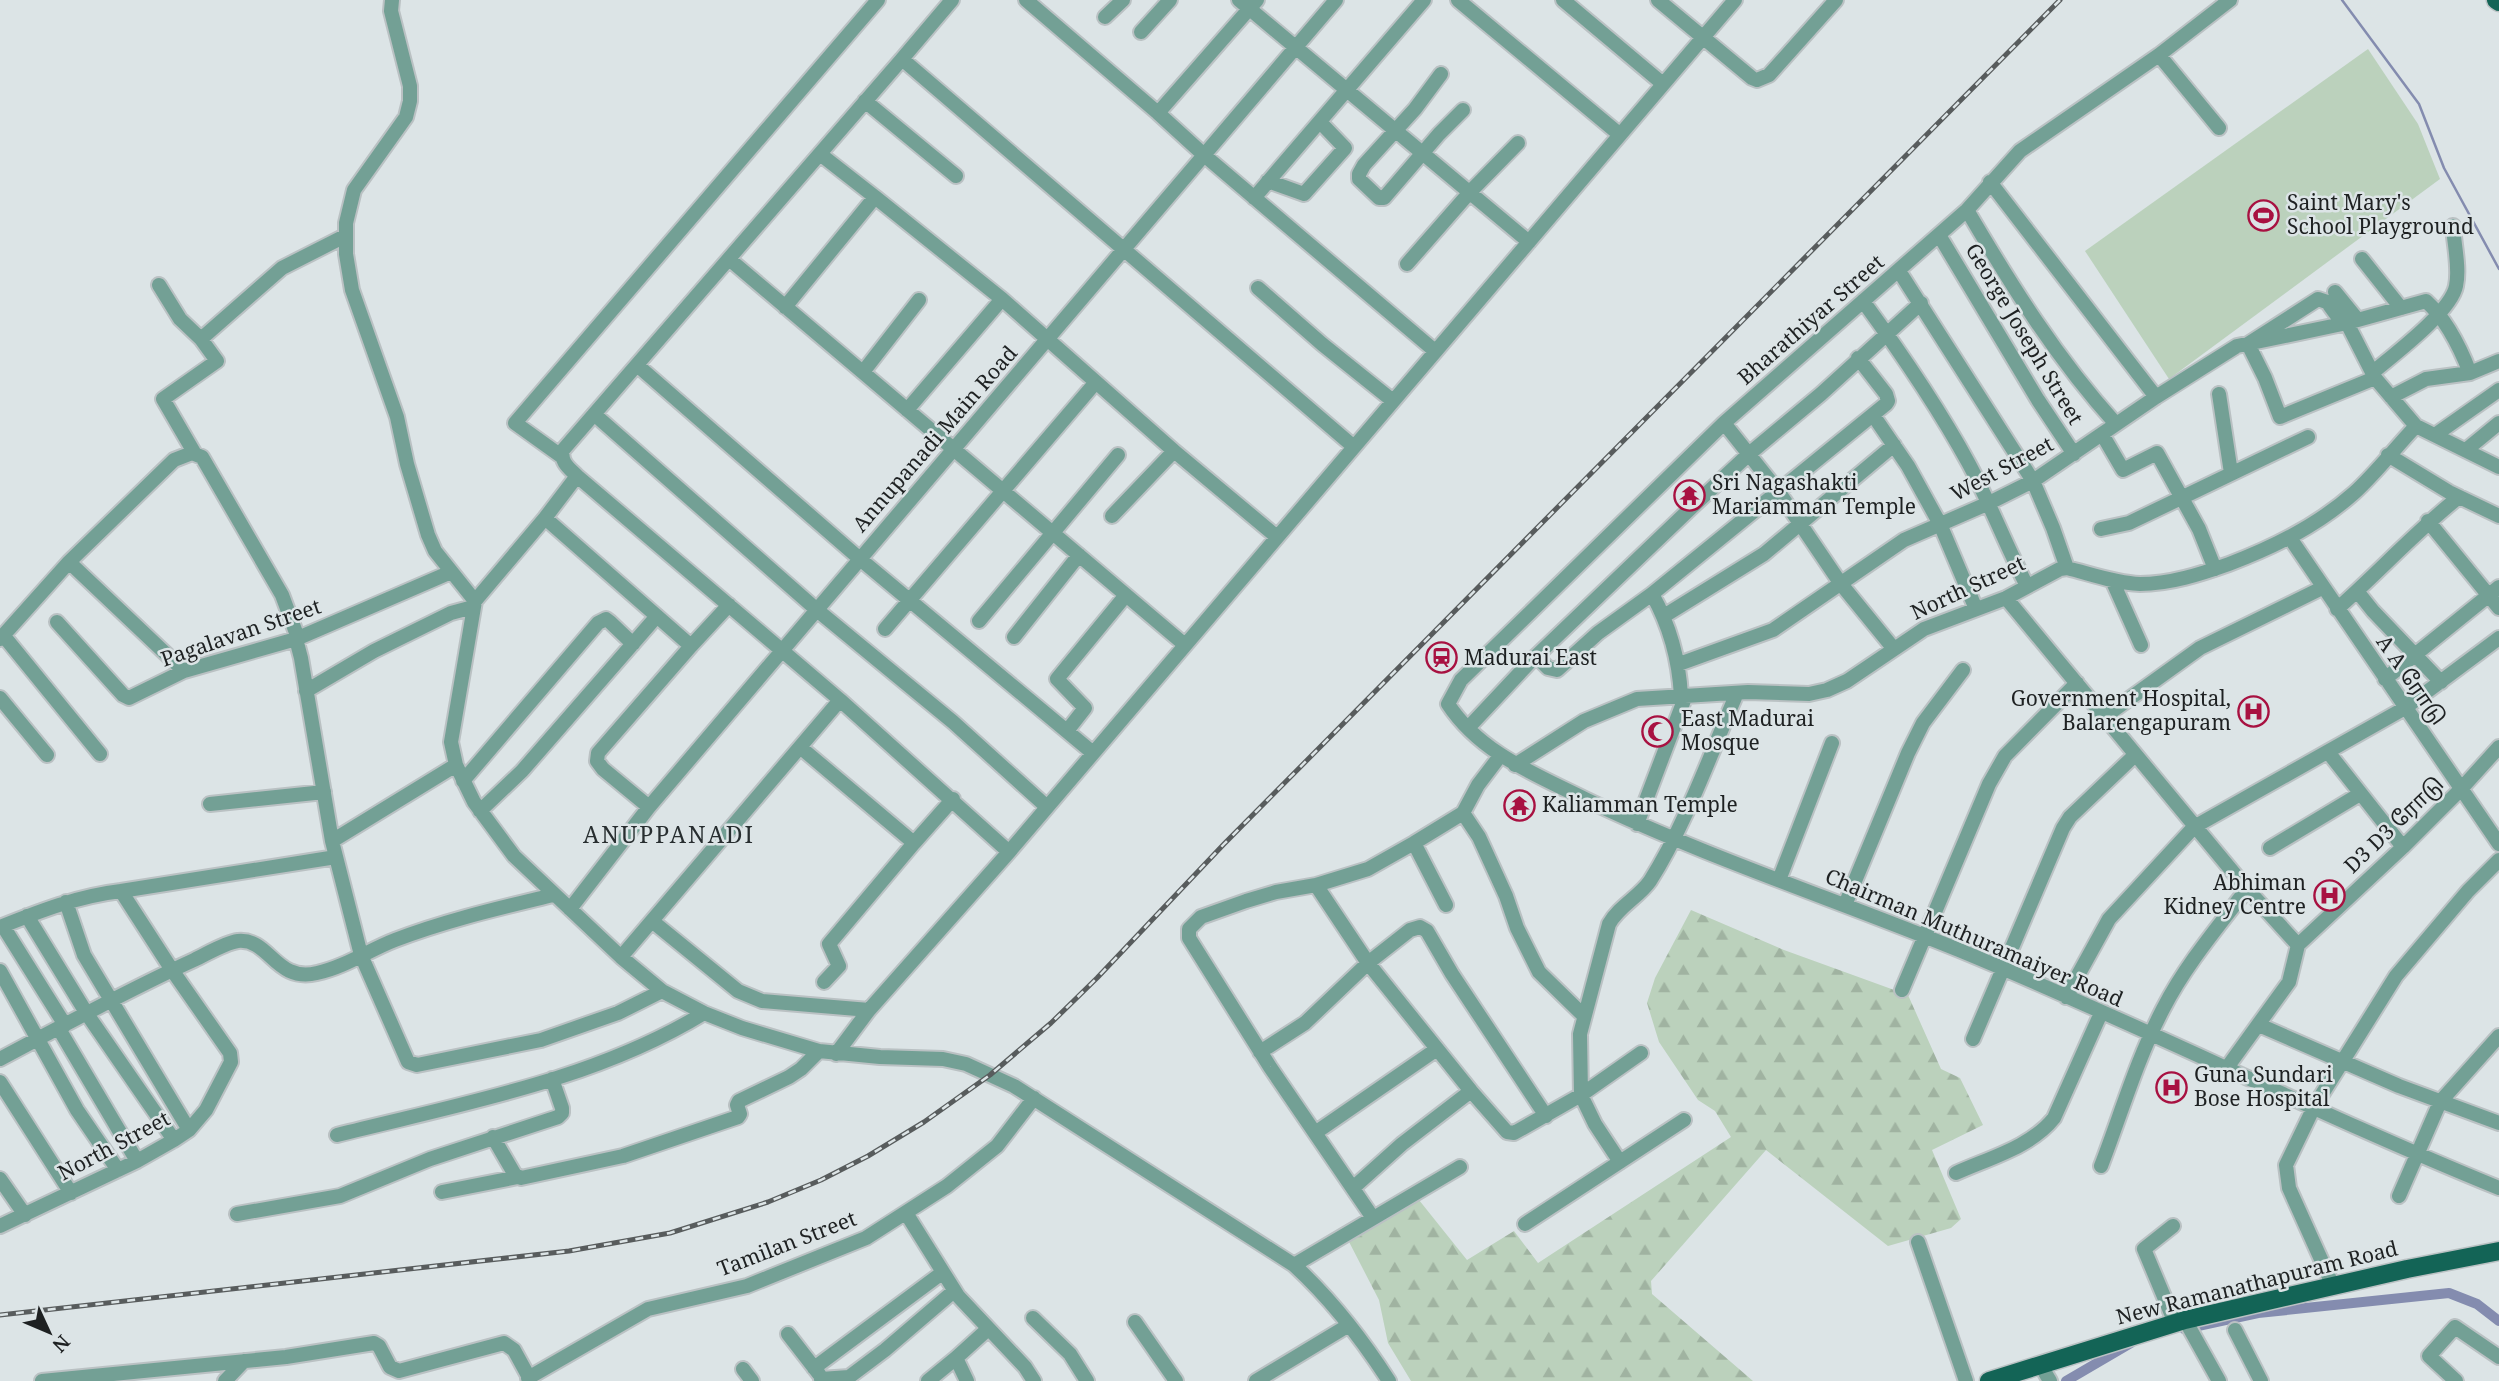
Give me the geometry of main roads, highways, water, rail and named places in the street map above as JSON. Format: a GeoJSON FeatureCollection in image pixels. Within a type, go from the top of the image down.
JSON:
{"type":"FeatureCollection","features":[{"type":"Feature","properties":{"kind":"main road","name":"New Ramanathapuram Road"},"geometry":{"type":"LineString","coordinates":[[1989,1381],[2040,1364],[2333,1286],[2499,1251]]}},
{"type":"Feature","properties":{"kind":"waterway"},"geometry":{"type":"LineString","coordinates":[[2342,0],[2419,104],[2444,168],[2499,269]]}},
{"type":"Feature","properties":{"kind":"waterway"},"geometry":{"type":"LineString","coordinates":[[2184,1329],[2258,1313],[2449,1293],[2477,1304],[2499,1321]]}},
{"type":"Feature","properties":{"kind":"waterway"},"geometry":{"type":"LineString","coordinates":[[2066,1381],[2131,1343]]}},
{"type":"Feature","properties":{"kind":"railway"},"geometry":{"type":"LineString","coordinates":[[0,1315],[569,1251],[670,1233],[768,1202],[821,1180],[868,1156],[924,1122],[990,1075],[1051,1023],[1097,978],[1224,844],[2060,0]]}},
{"type":"Feature","properties":{"kind":"place","name":"Saint Mary's School Playground"},"geometry":{"type":"Point","coordinates":[2264,215]}},
{"type":"Feature","properties":{"kind":"place","name":"Sri Nagashakti Mariamman Temple"},"geometry":{"type":"Point","coordinates":[1689,495]}},
{"type":"Feature","properties":{"kind":"place","name":"Madurai East"},"geometry":{"type":"Point","coordinates":[1441,658]}},
{"type":"Feature","properties":{"kind":"place","name":"Government Hospital, Balarengapuram"},"geometry":{"type":"Point","coordinates":[2254,711]}},
{"type":"Feature","properties":{"kind":"place","name":"East Madurai Mosque"},"geometry":{"type":"Point","coordinates":[1658,731]}},
{"type":"Feature","properties":{"kind":"place","name":"Kaliamman Temple"},"geometry":{"type":"Point","coordinates":[1519,805]}},
{"type":"Feature","properties":{"kind":"place","name":"Abhiman Kidney Centre"},"geometry":{"type":"Point","coordinates":[2329,895]}},
{"type":"Feature","properties":{"kind":"place","name":"Guna Sundari Bose Hospital"},"geometry":{"type":"Point","coordinates":[2171,1087]}},
{"type":"Feature","properties":{"kind":"district","name":"ANUPPANADI"},"geometry":{"type":"Point","coordinates":[669,835]}}]}
